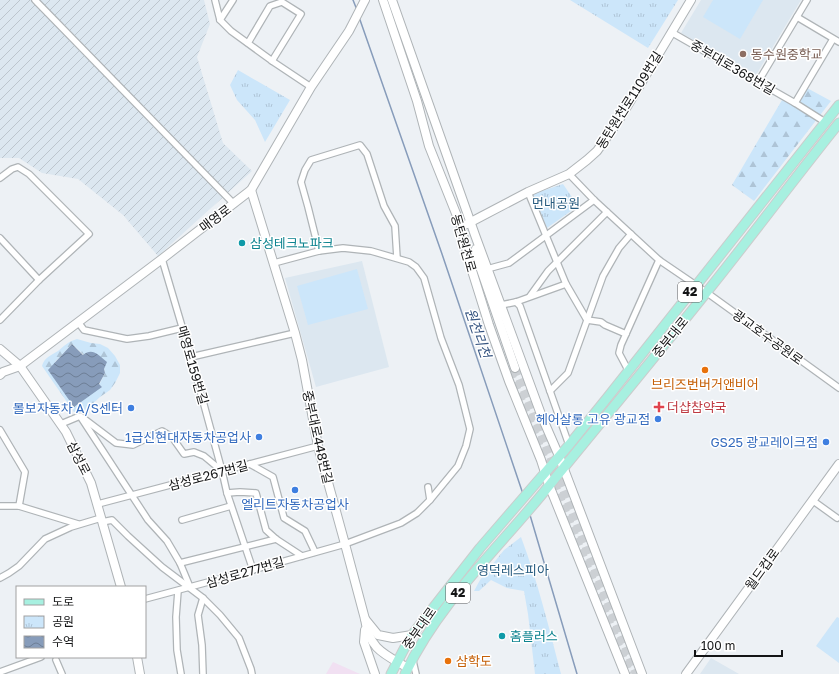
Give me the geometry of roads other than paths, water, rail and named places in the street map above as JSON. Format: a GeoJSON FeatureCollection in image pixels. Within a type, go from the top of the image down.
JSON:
{"type":"FeatureCollection","features":[{"type":"Feature","properties":{"kind":"main road","name":"중부대로"},"geometry":{"type":"LineString","coordinates":[[391,674],[412,635],[480,548],[569,445],[839,105]]}},
{"type":"Feature","properties":{"kind":"main road","name":"중부대로"},"geometry":{"type":"LineString","coordinates":[[407,671],[413,658],[442,611],[543,493],[706,292],[839,123]]}},
{"type":"Feature","properties":{"kind":"street"},"geometry":{"type":"LineString","coordinates":[[35,0],[234,204]]}},
{"type":"Feature","properties":{"kind":"street"},"geometry":{"type":"LineString","coordinates":[[215,0],[220,20],[231,30],[272,61],[311,87]]}},
{"type":"Feature","properties":{"kind":"street"},"geometry":{"type":"LineString","coordinates":[[220,20],[233,0]]}},
{"type":"Feature","properties":{"kind":"street","name":"매영로"},"geometry":{"type":"LineString","coordinates":[[0,374],[20,366],[252,190],[311,87],[349,30],[365,0]]}},
{"type":"Feature","properties":{"kind":"street","name":"동탄원천로"},"geometry":{"type":"LineString","coordinates":[[383,0],[417,101],[429,146],[461,226],[469,261],[489,325],[509,381],[541,460],[542,475],[549,485],[625,674]]}},
{"type":"Feature","properties":{"kind":"street","name":"동탄원천로"},"geometry":{"type":"LineString","coordinates":[[392,0],[487,269],[542,417],[559,456],[642,674]]}},
{"type":"Feature","properties":{"kind":"street","name":"동탄원천로1109번길"},"geometry":{"type":"LineString","coordinates":[[461,226],[528,192],[568,174],[597,151],[619,120],[690,0]]}},
{"type":"Feature","properties":{"kind":"street"},"geometry":{"type":"LineString","coordinates":[[758,82],[807,0]]}},
{"type":"Feature","properties":{"kind":"street"},"geometry":{"type":"LineString","coordinates":[[248,43],[270,6],[282,2],[301,14],[272,61]]}},
{"type":"Feature","properties":{"kind":"street"},"geometry":{"type":"LineString","coordinates":[[795,103],[836,40],[797,17]]}},
{"type":"Feature","properties":{"kind":"street","name":"중부대로368번길"},"geometry":{"type":"LineString","coordinates":[[671,32],[795,103],[825,122]]}},
{"type":"Feature","properties":{"kind":"street"},"geometry":{"type":"LineString","coordinates":[[319,250],[301,182],[304,170],[311,160],[360,145],[367,154],[384,206],[394,226],[397,258]]}},
{"type":"Feature","properties":{"kind":"street"},"geometry":{"type":"LineString","coordinates":[[0,178],[18,167],[29,174],[88,234],[39,280],[0,320]]}},
{"type":"Feature","properties":{"kind":"street","name":"광교호수공원로"},"geometry":{"type":"LineString","coordinates":[[568,174],[594,200],[660,260],[839,388]]}},
{"type":"Feature","properties":{"kind":"street","name":"중부대로448번길"},"geometry":{"type":"LineString","coordinates":[[252,190],[295,333],[302,360],[318,446],[365,619],[366,628],[370,640],[381,652],[397,662],[407,671]]}},
{"type":"Feature","properties":{"kind":"street"},"geometry":{"type":"LineString","coordinates":[[528,192],[566,284],[587,320]]}},
{"type":"Feature","properties":{"kind":"street"},"geometry":{"type":"LineString","coordinates":[[487,269],[509,263],[594,200]]}},
{"type":"Feature","properties":{"kind":"street"},"geometry":{"type":"LineString","coordinates":[[530,296],[548,271],[607,212]]}},
{"type":"Feature","properties":{"kind":"street"},"geometry":{"type":"LineString","coordinates":[[461,226],[513,370],[477,258],[471,222]]}},
{"type":"Feature","properties":{"kind":"street"},"geometry":{"type":"LineString","coordinates":[[550,391],[568,373],[603,276],[619,248],[631,234]]}},
{"type":"Feature","properties":{"kind":"street"},"geometry":{"type":"LineString","coordinates":[[0,238],[39,280]]}},
{"type":"Feature","properties":{"kind":"street","name":"삼성로277번길"},"geometry":{"type":"LineString","coordinates":[[146,599],[345,544],[401,523],[417,513],[430,500],[458,466],[466,446],[470,429],[459,385],[441,338],[424,278],[416,267],[409,262],[371,251],[343,248],[319,250],[274,263]]}},
{"type":"Feature","properties":{"kind":"street","name":"매영로159번길"},"geometry":{"type":"LineString","coordinates":[[162,259],[191,357],[227,493],[253,570]]}},
{"type":"Feature","properties":{"kind":"street"},"geometry":{"type":"LineString","coordinates":[[628,370],[619,353],[621,345],[660,260]]}},
{"type":"Feature","properties":{"kind":"street"},"geometry":{"type":"LineString","coordinates":[[501,305],[516,302],[566,284]]}},
{"type":"Feature","properties":{"kind":"street"},"geometry":{"type":"LineString","coordinates":[[516,302],[520,306],[569,445]]}},
{"type":"Feature","properties":{"kind":"street"},"geometry":{"type":"LineString","coordinates":[[587,320],[601,322],[605,326],[626,334]]}},
{"type":"Feature","properties":{"kind":"street"},"geometry":{"type":"LineString","coordinates":[[78,322],[84,330],[128,339],[149,336],[182,328]]}},
{"type":"Feature","properties":{"kind":"street"},"geometry":{"type":"LineString","coordinates":[[191,357],[295,333]]}},
{"type":"Feature","properties":{"kind":"street","name":"삼성로"},"geometry":{"type":"LineString","coordinates":[[0,349],[20,366],[66,432],[91,482],[121,586]]}},
{"type":"Feature","properties":{"kind":"street"},"geometry":{"type":"LineString","coordinates":[[80,416],[116,443],[133,445],[162,431],[172,437],[184,454],[194,452],[204,456],[222,471]]}},
{"type":"Feature","properties":{"kind":"street"},"geometry":{"type":"LineString","coordinates":[[61,424],[80,416]]}},
{"type":"Feature","properties":{"kind":"street"},"geometry":{"type":"LineString","coordinates":[[80,416],[148,520],[167,541],[180,563],[190,587]]}},
{"type":"Feature","properties":{"kind":"street"},"geometry":{"type":"LineString","coordinates":[[0,430],[25,472],[19,506]]}},
{"type":"Feature","properties":{"kind":"street","name":"삼성로267번길"},"geometry":{"type":"LineString","coordinates":[[98,504],[318,446]]}},
{"type":"Feature","properties":{"kind":"street"},"geometry":{"type":"LineString","coordinates":[[250,464],[273,478],[284,518],[305,531],[315,552]]}},
{"type":"Feature","properties":{"kind":"street","name":"월드컵로"},"geometry":{"type":"LineString","coordinates":[[686,674],[839,464]]}},
{"type":"Feature","properties":{"kind":"street"},"geometry":{"type":"LineString","coordinates":[[428,487],[430,500]]}},
{"type":"Feature","properties":{"kind":"street"},"geometry":{"type":"LineString","coordinates":[[227,493],[256,493],[266,530],[302,556]]}},
{"type":"Feature","properties":{"kind":"street"},"geometry":{"type":"LineString","coordinates":[[812,500],[838,518]]}},
{"type":"Feature","properties":{"kind":"street"},"geometry":{"type":"LineString","coordinates":[[0,506],[19,506],[78,524]]}},
{"type":"Feature","properties":{"kind":"street"},"geometry":{"type":"LineString","coordinates":[[182,520],[231,506]]}},
{"type":"Feature","properties":{"kind":"street"},"geometry":{"type":"LineString","coordinates":[[0,578],[10,573],[45,539],[78,524],[112,520],[162,566],[203,598],[220,615],[239,638],[252,674]]}},
{"type":"Feature","properties":{"kind":"street"},"geometry":{"type":"LineString","coordinates":[[180,563],[276,538]]}},
{"type":"Feature","properties":{"kind":"street"},"geometry":{"type":"LineString","coordinates":[[178,590],[176,617],[177,650],[181,674]]}},
{"type":"Feature","properties":{"kind":"street"},"geometry":{"type":"LineString","coordinates":[[203,598],[198,615],[202,644],[203,674]]}},
{"type":"Feature","properties":{"kind":"street"},"geometry":{"type":"LineString","coordinates":[[365,619],[378,635],[392,638],[412,635]]}},
{"type":"Feature","properties":{"kind":"street"},"geometry":{"type":"LineString","coordinates":[[365,619],[364,642],[375,674]]}},
{"type":"Feature","properties":{"kind":"street"},"geometry":{"type":"LineString","coordinates":[[0,672],[38,658]]}},
{"type":"Feature","properties":{"kind":"street"},"geometry":{"type":"LineString","coordinates":[[137,658],[140,674]]}},
{"type":"Feature","properties":{"kind":"street"},"geometry":{"type":"LineString","coordinates":[[413,658],[416,674]]}},
{"type":"Feature","properties":{"kind":"street"},"geometry":{"type":"LineString","coordinates":[[56,660],[62,674]]}},
{"type":"Feature","properties":{"kind":"water"},"geometry":{"type":"Polygon","coordinates":[[[72,344],[83,355],[93,352],[107,362],[104,369],[105,373],[99,384],[102,387],[74,407],[48,370],[72,344]]]}},
{"type":"Feature","properties":{"kind":"waterway","name":"원천리천"},"geometry":{"type":"LineString","coordinates":[[353,0],[357,10]]}},
{"type":"Feature","properties":{"kind":"waterway","name":"원천리천"},"geometry":{"type":"LineString","coordinates":[[359,17],[442,254],[523,494]]}},
{"type":"Feature","properties":{"kind":"waterway","name":"원천리천"},"geometry":{"type":"LineString","coordinates":[[530,515],[577,674]]}},
{"type":"Feature","properties":{"kind":"tunnel"},"geometry":{"type":"LineString","coordinates":[[515,368],[636,674]]}},
{"type":"Feature","properties":{"kind":"tunnel"},"geometry":{"type":"LineString","coordinates":[[510,371],[630,674]]}},
{"type":"Feature","properties":{"kind":"place","name":"동수원중학교"},"geometry":{"type":"Point","coordinates":[743,54]}},
{"type":"Feature","properties":{"kind":"place","name":"삼성테크노파크"},"geometry":{"type":"Point","coordinates":[242,243]}},
{"type":"Feature","properties":{"kind":"place","name":"브리즈번버거앤비어"},"geometry":{"type":"Point","coordinates":[705,370]}},
{"type":"Feature","properties":{"kind":"place","name":"더샵참약국"},"geometry":{"type":"Point","coordinates":[659,407]}},
{"type":"Feature","properties":{"kind":"place","name":"볼보자동차 A/S센터"},"geometry":{"type":"Point","coordinates":[131,408]}},
{"type":"Feature","properties":{"kind":"place","name":"헤어살롱 고유 광교점"},"geometry":{"type":"Point","coordinates":[658,419]}},
{"type":"Feature","properties":{"kind":"place","name":"1급신현대자동차공업사"},"geometry":{"type":"Point","coordinates":[259,437]}},
{"type":"Feature","properties":{"kind":"place","name":"GS25 광교레이크점"},"geometry":{"type":"Point","coordinates":[826,442]}},
{"type":"Feature","properties":{"kind":"place","name":"엘리트자동차공업사"},"geometry":{"type":"Point","coordinates":[295,490]}},
{"type":"Feature","properties":{"kind":"place","name":"홈플러스"},"geometry":{"type":"Point","coordinates":[502,636]}},
{"type":"Feature","properties":{"kind":"place","name":"삼학도"},"geometry":{"type":"Point","coordinates":[448,661]}},
{"type":"Feature","properties":{"kind":"park label","name":"먼내공원"},"geometry":{"type":"Point","coordinates":[556,203]}},
{"type":"Feature","properties":{"kind":"park label","name":"영덕레스피아"},"geometry":{"type":"Point","coordinates":[513,570]}}]}
